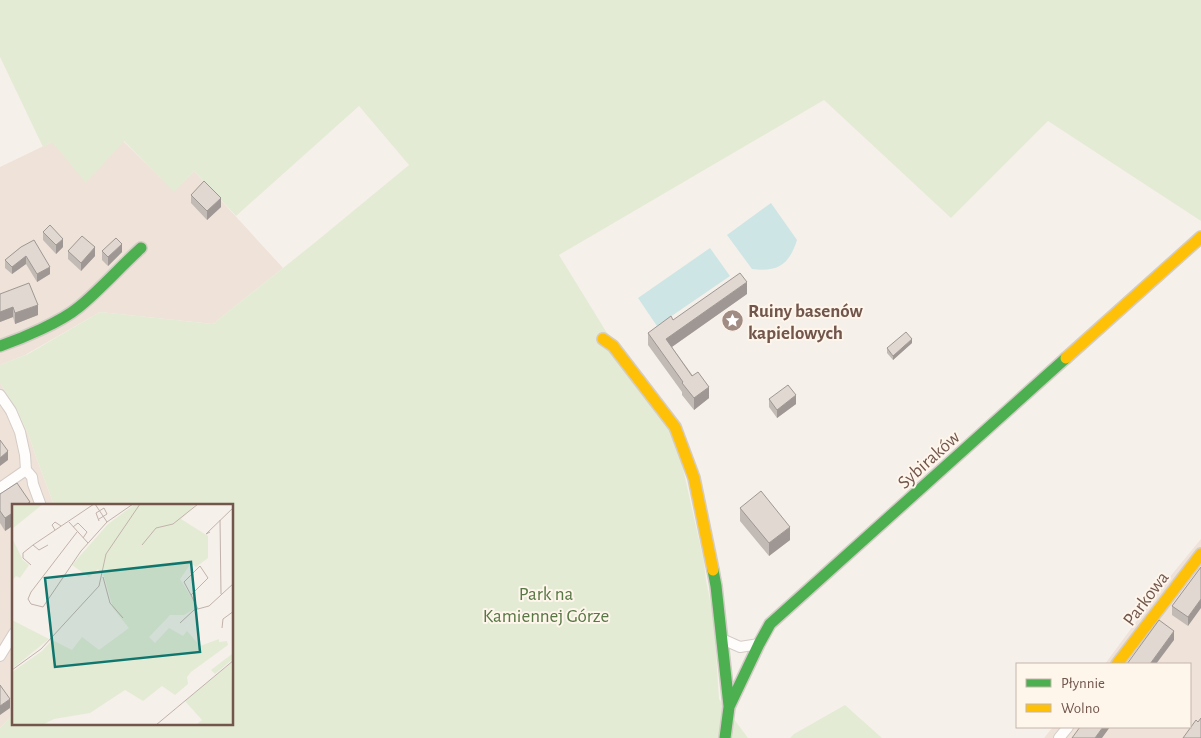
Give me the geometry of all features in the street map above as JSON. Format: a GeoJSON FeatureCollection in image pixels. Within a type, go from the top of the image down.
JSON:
{"type":"FeatureCollection","features":[{"type":"Feature","properties":{"kind":"street","name":"Sybiraków"},"geometry":{"type":"LineString","coordinates":[[725,738],[729,707],[770,624],[1201,236]]}},
{"type":"Feature","properties":{"kind":"street"},"geometry":{"type":"LineString","coordinates":[[0,346],[13,342],[67,316],[79,307],[140,248]]}},
{"type":"Feature","properties":{"kind":"street"},"geometry":{"type":"LineString","coordinates":[[602,339],[613,346],[675,427],[694,478],[716,586],[729,707]]}},
{"type":"Feature","properties":{"kind":"street"},"geometry":{"type":"LineString","coordinates":[[0,395],[12,411],[20,432],[26,470],[32,477],[40,504]]}},
{"type":"Feature","properties":{"kind":"street"},"geometry":{"type":"LineString","coordinates":[[0,488],[26,470]]}},
{"type":"Feature","properties":{"kind":"street","name":"Parkowa"},"geometry":{"type":"LineString","coordinates":[[1118,663],[1201,554]]}},
{"type":"Feature","properties":{"kind":"street"},"geometry":{"type":"LineString","coordinates":[[0,656],[12,636]]}},
{"type":"Feature","properties":{"kind":"street"},"geometry":{"type":"LineString","coordinates":[[722,639],[740,647],[759,644]]}},
{"type":"Feature","properties":{"kind":"street"},"geometry":{"type":"LineString","coordinates":[[1059,738],[1067,728]]}},
{"type":"Feature","properties":{"kind":"shaded area"},"geometry":{"type":"Polygon","coordinates":[[[123,141],[174,191],[194,171],[283,268],[213,324],[100,312],[25,355],[0,365],[0,167],[52,142],[123,141]]]}},
{"type":"Feature","properties":{"kind":"shaded area"},"geometry":{"type":"Polygon","coordinates":[[[0,383],[17,410],[29,436],[54,504],[12,504],[12,715],[0,728],[0,383]]]}},
{"type":"Feature","properties":{"kind":"shaded area"},"geometry":{"type":"Polygon","coordinates":[[[1201,539],[1201,738],[1044,738],[1052,728],[1191,728],[1191,663],[1106,663],[1164,584],[1201,539]]]}},
{"type":"Feature","properties":{"kind":"green space","name":"Park na Kamiennej Górze"},"geometry":{"type":"Polygon","coordinates":[[[0,0],[1201,0],[1201,221],[1048,121],[951,218],[824,100],[559,255],[639,385],[673,435],[680,455],[704,562],[714,620],[719,699],[748,738],[0,738],[0,728],[12,715],[12,726],[234,726],[234,504],[54,504],[29,436],[17,410],[0,383],[0,365],[28,354],[100,312],[213,324],[409,165],[359,106],[236,216],[194,171],[174,192],[124,141],[86,183],[52,142],[43,147],[0,57],[0,0]]]}},
{"type":"Feature","properties":{"kind":"green space"},"geometry":{"type":"Polygon","coordinates":[[[845,705],[882,738],[790,738],[794,734],[845,705]]]}},
{"type":"Feature","properties":{"kind":"water"},"geometry":{"type":"Polygon","coordinates":[[[771,203],[797,240],[790,256],[781,265],[769,269],[752,269],[727,235],[771,203]]]}},
{"type":"Feature","properties":{"kind":"water"},"geometry":{"type":"Polygon","coordinates":[[[710,248],[730,276],[657,326],[638,298],[710,248]]]}},
{"type":"Feature","properties":{"kind":"building"},"geometry":{"type":"Polygon","coordinates":[[[204,181],[221,198],[207,211],[191,195],[204,181]]]}},
{"type":"Feature","properties":{"kind":"building"},"geometry":{"type":"Polygon","coordinates":[[[50,225],[63,239],[56,245],[43,232],[50,225]]]}},
{"type":"Feature","properties":{"kind":"building"},"geometry":{"type":"Polygon","coordinates":[[[82,236],[95,247],[81,263],[68,251],[82,236]]]}},
{"type":"Feature","properties":{"kind":"building"},"geometry":{"type":"Polygon","coordinates":[[[116,238],[122,244],[108,257],[102,251],[116,238]]]}},
{"type":"Feature","properties":{"kind":"building"},"geometry":{"type":"Polygon","coordinates":[[[34,240],[50,267],[37,274],[26,256],[12,267],[5,260],[21,247],[34,240]]]}},
{"type":"Feature","properties":{"kind":"building"},"geometry":{"type":"Polygon","coordinates":[[[740,273],[747,282],[666,339],[692,376],[698,372],[709,387],[694,398],[648,333],[671,316],[673,320],[740,273]]]}},
{"type":"Feature","properties":{"kind":"building"},"geometry":{"type":"Polygon","coordinates":[[[29,283],[38,305],[15,313],[13,307],[0,312],[0,294],[29,283]]]}},
{"type":"Feature","properties":{"kind":"building"},"geometry":{"type":"Polygon","coordinates":[[[906,332],[912,339],[893,356],[887,348],[906,332]]]}},
{"type":"Feature","properties":{"kind":"building"},"geometry":{"type":"Polygon","coordinates":[[[788,385],[796,395],[777,410],[769,399],[788,385]]]}},
{"type":"Feature","properties":{"kind":"building"},"geometry":{"type":"Polygon","coordinates":[[[0,440],[8,451],[0,458],[0,440]]]}},
{"type":"Feature","properties":{"kind":"building"},"geometry":{"type":"Polygon","coordinates":[[[17,483],[30,502],[27,504],[12,504],[12,513],[5,518],[0,511],[0,494],[17,483]]]}},
{"type":"Feature","properties":{"kind":"building"},"geometry":{"type":"Polygon","coordinates":[[[761,491],[790,527],[769,543],[740,508],[761,491]]]}},
{"type":"Feature","properties":{"kind":"building"},"geometry":{"type":"Polygon","coordinates":[[[1201,567],[1201,599],[1188,617],[1172,606],[1201,567]]]}},
{"type":"Feature","properties":{"kind":"building"},"geometry":{"type":"Polygon","coordinates":[[[1159,620],[1174,631],[1151,663],[1128,663],[1159,620]]]}},
{"type":"Feature","properties":{"kind":"building"},"geometry":{"type":"Polygon","coordinates":[[[0,685],[10,699],[0,706],[0,685]]]}},
{"type":"Feature","properties":{"kind":"building"},"geometry":{"type":"Polygon","coordinates":[[[1201,718],[1201,738],[1183,738],[1196,720],[1198,722],[1201,718]]]}},
{"type":"Feature","properties":{"kind":"building"},"geometry":{"type":"Polygon","coordinates":[[[1079,728],[1102,728],[1095,738],[1072,738],[1079,728]]]}},
{"type":"Feature","properties":{"kind":"traffic: fast"},"geometry":{"type":"LineString","coordinates":[[0,346],[20,339],[71,313],[95,293],[141,248]]}},
{"type":"Feature","properties":{"kind":"traffic: fast"},"geometry":{"type":"LineString","coordinates":[[725,738],[729,707],[770,624],[1066,358]]}},
{"type":"Feature","properties":{"kind":"traffic: fast"},"geometry":{"type":"LineString","coordinates":[[713,570],[729,706]]}},
{"type":"Feature","properties":{"kind":"traffic: slow"},"geometry":{"type":"LineString","coordinates":[[1066,358],[1201,237]]}},
{"type":"Feature","properties":{"kind":"traffic: slow"},"geometry":{"type":"LineString","coordinates":[[603,339],[613,346],[675,427],[694,478],[713,570]]}},
{"type":"Feature","properties":{"kind":"traffic: slow"},"geometry":{"type":"LineString","coordinates":[[1118,663],[1201,554]]}},
{"type":"Feature","properties":{"kind":"place","name":"Ruiny basenów kapielowych"},"geometry":{"type":"Point","coordinates":[732,321]}}]}
